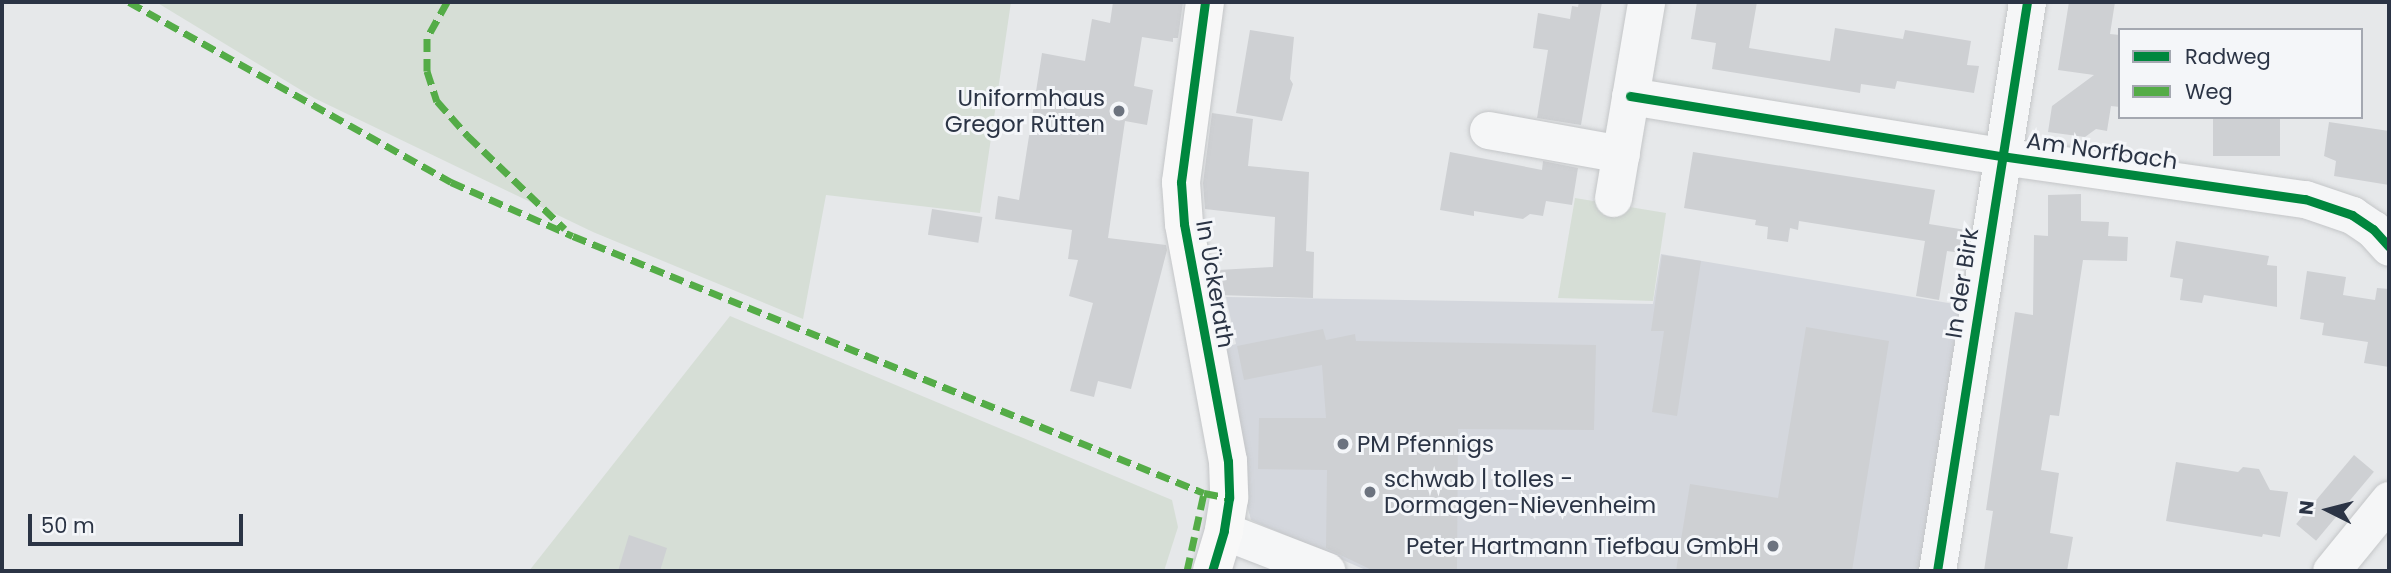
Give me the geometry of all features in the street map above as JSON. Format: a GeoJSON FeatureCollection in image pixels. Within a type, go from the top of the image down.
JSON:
{"type":"FeatureCollection","features":[{"type":"Feature","properties":{"kind":"main road","name":"In Ückerath"},"geometry":{"type":"LineString","coordinates":[[1205,2],[1181,182],[1184,224],[1228,461],[1229,498],[1224,531],[1212,571]]}},
{"type":"Feature","properties":{"kind":"street"},"geometry":{"type":"LineString","coordinates":[[1613,198],[1646,2]]}},
{"type":"Feature","properties":{"kind":"street","name":"In der Birk"},"geometry":{"type":"LineString","coordinates":[[1937,571],[2027,2]]}},
{"type":"Feature","properties":{"kind":"street","name":"Am Norfbach"},"geometry":{"type":"LineString","coordinates":[[1630,96],[2001,156],[2305,199],[2352,215],[2373,229],[2389,247]]}},
{"type":"Feature","properties":{"kind":"street"},"geometry":{"type":"LineString","coordinates":[[1488,131],[1620,154]]}},
{"type":"Feature","properties":{"kind":"street"},"geometry":{"type":"LineString","coordinates":[[2331,571],[2389,500]]}},
{"type":"Feature","properties":{"kind":"street"},"geometry":{"type":"LineString","coordinates":[[1224,531],[1327,571]]}},
{"type":"Feature","properties":{"kind":"shaded area"},"geometry":{"type":"Polygon","coordinates":[[[156,2],[1011,2],[980,213],[826,195],[803,319],[593,232],[314,98],[156,2]]]}},
{"type":"Feature","properties":{"kind":"shaded area"},"geometry":{"type":"Polygon","coordinates":[[[1575,198],[1666,213],[1653,301],[1558,298],[1575,198]]]}},
{"type":"Feature","properties":{"kind":"shaded area"},"geometry":{"type":"Polygon","coordinates":[[[1661,254],[1960,305],[1921,571],[1368,571],[1251,520],[1243,490],[1223,348],[1236,344],[1226,297],[1653,304],[1661,254]]]}},
{"type":"Feature","properties":{"kind":"shaded area"},"geometry":{"type":"Polygon","coordinates":[[[730,316],[1172,500],[1178,527],[1164,571],[529,571],[730,316]]]}},
{"type":"Feature","properties":{"kind":"building"},"geometry":{"type":"Polygon","coordinates":[[[1113,2],[1183,2],[1178,38],[1173,38],[1173,42],[1142,37],[1134,86],[1153,90],[1147,125],[1125,121],[1108,238],[1166,245],[1167,250],[1131,389],[1098,381],[1094,397],[1070,391],[1093,303],[1069,296],[1078,260],[1068,259],[1072,230],[995,219],[998,196],[1019,200],[1042,53],[1085,61],[1092,19],[1110,23],[1113,2]]]}},
{"type":"Feature","properties":{"kind":"building"},"geometry":{"type":"Polygon","coordinates":[[[1579,2],[1602,2],[1581,125],[1537,118],[1548,50],[1533,48],[1538,13],[1570,19],[1572,6],[1578,7],[1579,2]]]}},
{"type":"Feature","properties":{"kind":"building"},"geometry":{"type":"Polygon","coordinates":[[[1697,2],[1757,2],[1749,48],[1830,61],[1835,28],[1903,39],[1905,30],[1971,41],[1967,65],[1979,66],[1974,93],[1897,81],[1895,89],[1861,84],[1860,93],[1712,69],[1716,43],[1691,39],[1697,2]]]}},
{"type":"Feature","properties":{"kind":"building"},"geometry":{"type":"Polygon","coordinates":[[[2069,2],[2115,2],[2110,34],[2118,35],[2118,107],[2111,106],[2107,131],[2096,129],[2085,137],[2048,132],[2052,106],[2094,75],[2058,70],[2069,2]]]}},
{"type":"Feature","properties":{"kind":"building"},"geometry":{"type":"Polygon","coordinates":[[[1250,30],[1294,37],[1290,79],[1293,84],[1282,121],[1236,113],[1250,30]]]}},
{"type":"Feature","properties":{"kind":"building"},"geometry":{"type":"Polygon","coordinates":[[[1212,113],[1253,119],[1248,166],[1309,172],[1306,251],[1314,252],[1313,298],[1219,295],[1218,270],[1273,267],[1275,217],[1205,209],[1203,183],[1212,113]]]}},
{"type":"Feature","properties":{"kind":"building"},"geometry":{"type":"Polygon","coordinates":[[[2213,119],[2280,119],[2280,156],[2213,156],[2213,119]]]}},
{"type":"Feature","properties":{"kind":"building"},"geometry":{"type":"Polygon","coordinates":[[[2329,122],[2389,131],[2389,185],[2334,176],[2336,161],[2324,156],[2329,122]]]}},
{"type":"Feature","properties":{"kind":"building"},"geometry":{"type":"Polygon","coordinates":[[[1450,152],[1542,170],[1543,161],[1578,168],[1572,205],[1546,201],[1543,216],[1530,214],[1523,219],[1474,211],[1474,216],[1440,210],[1450,152]]]}},
{"type":"Feature","properties":{"kind":"building"},"geometry":{"type":"Polygon","coordinates":[[[1693,152],[1935,190],[1929,224],[1966,230],[1962,253],[1947,251],[1939,300],[1916,296],[1925,241],[1799,221],[1798,230],[1790,228],[1788,242],[1767,239],[1768,227],[1755,225],[1756,220],[1684,208],[1693,152]]]}},
{"type":"Feature","properties":{"kind":"building"},"geometry":{"type":"Polygon","coordinates":[[[2081,194],[2081,221],[2109,222],[2108,236],[2128,237],[2127,261],[2083,260],[2059,416],[2050,415],[2041,470],[2059,473],[2050,533],[2073,537],[2067,571],[1984,571],[1993,511],[1986,510],[2015,312],[2033,315],[2034,235],[2048,236],[2048,195],[2081,194]]]}},
{"type":"Feature","properties":{"kind":"building"},"geometry":{"type":"Polygon","coordinates":[[[932,209],[982,217],[978,243],[928,235],[932,209]]]}},
{"type":"Feature","properties":{"kind":"building"},"geometry":{"type":"Polygon","coordinates":[[[2176,241],[2269,256],[2267,265],[2277,266],[2277,307],[2204,295],[2202,303],[2180,300],[2183,279],[2170,277],[2176,241]]]}},
{"type":"Feature","properties":{"kind":"building"},"geometry":{"type":"Polygon","coordinates":[[[1662,255],[1701,261],[1677,416],[1652,412],[1664,331],[1651,331],[1662,255]]]}},
{"type":"Feature","properties":{"kind":"building"},"geometry":{"type":"Polygon","coordinates":[[[2307,271],[2346,277],[2343,295],[2375,300],[2377,288],[2389,289],[2389,367],[2364,363],[2368,342],[2322,335],[2324,323],[2300,319],[2307,271]]]}},
{"type":"Feature","properties":{"kind":"building"},"geometry":{"type":"Polygon","coordinates":[[[1806,327],[1889,341],[1852,571],[1676,571],[1690,484],[1778,498],[1806,327]]]}},
{"type":"Feature","properties":{"kind":"building"},"geometry":{"type":"Polygon","coordinates":[[[1323,329],[1326,340],[1355,334],[1356,341],[1596,345],[1594,430],[1458,429],[1457,571],[1374,571],[1326,548],[1327,470],[1258,469],[1259,418],[1326,418],[1322,365],[1244,380],[1237,346],[1323,329]]]}},
{"type":"Feature","properties":{"kind":"building"},"geometry":{"type":"Polygon","coordinates":[[[2354,455],[2374,472],[2316,541],[2296,524],[2354,455]]]}},
{"type":"Feature","properties":{"kind":"building"},"geometry":{"type":"Polygon","coordinates":[[[2176,462],[2238,472],[2243,467],[2259,469],[2270,490],[2288,492],[2280,537],[2263,534],[2262,537],[2166,521],[2176,462]]]}},
{"type":"Feature","properties":{"kind":"building"},"geometry":{"type":"Polygon","coordinates":[[[629,535],[667,548],[660,571],[618,571],[629,535]]]}},
{"type":"Feature","properties":{"kind":"marked path"},"geometry":{"type":"LineString","coordinates":[[129,2],[451,182],[573,236],[1204,493],[1229,498]]}},
{"type":"Feature","properties":{"kind":"marked path"},"geometry":{"type":"LineString","coordinates":[[447,2],[427,38],[427,71],[437,101],[468,136],[565,229]]}},
{"type":"Feature","properties":{"kind":"marked path"},"geometry":{"type":"LineString","coordinates":[[1187,571],[1204,493]]}},
{"type":"Feature","properties":{"kind":"cycle path"},"geometry":{"type":"LineString","coordinates":[[1205,2],[1181,182],[1184,224],[1228,461],[1229,498],[1224,531],[1212,571]]}},
{"type":"Feature","properties":{"kind":"cycle path"},"geometry":{"type":"LineString","coordinates":[[1937,571],[2027,2]]}},
{"type":"Feature","properties":{"kind":"cycle path"},"geometry":{"type":"LineString","coordinates":[[1630,96],[2001,156],[2305,199],[2352,215],[2373,229],[2389,247]]}},
{"type":"Feature","properties":{"kind":"place","name":"Uniformhaus Gregor Rütten"},"geometry":{"type":"Point","coordinates":[1119,111]}},
{"type":"Feature","properties":{"kind":"place","name":"PM Pfennigs"},"geometry":{"type":"Point","coordinates":[1343,444]}},
{"type":"Feature","properties":{"kind":"place","name":"schwab | tolles - Dormagen-Nievenheim"},"geometry":{"type":"Point","coordinates":[1370,492]}},
{"type":"Feature","properties":{"kind":"place","name":"Peter Hartmann Tiefbau GmbH"},"geometry":{"type":"Point","coordinates":[1773,546]}}]}
